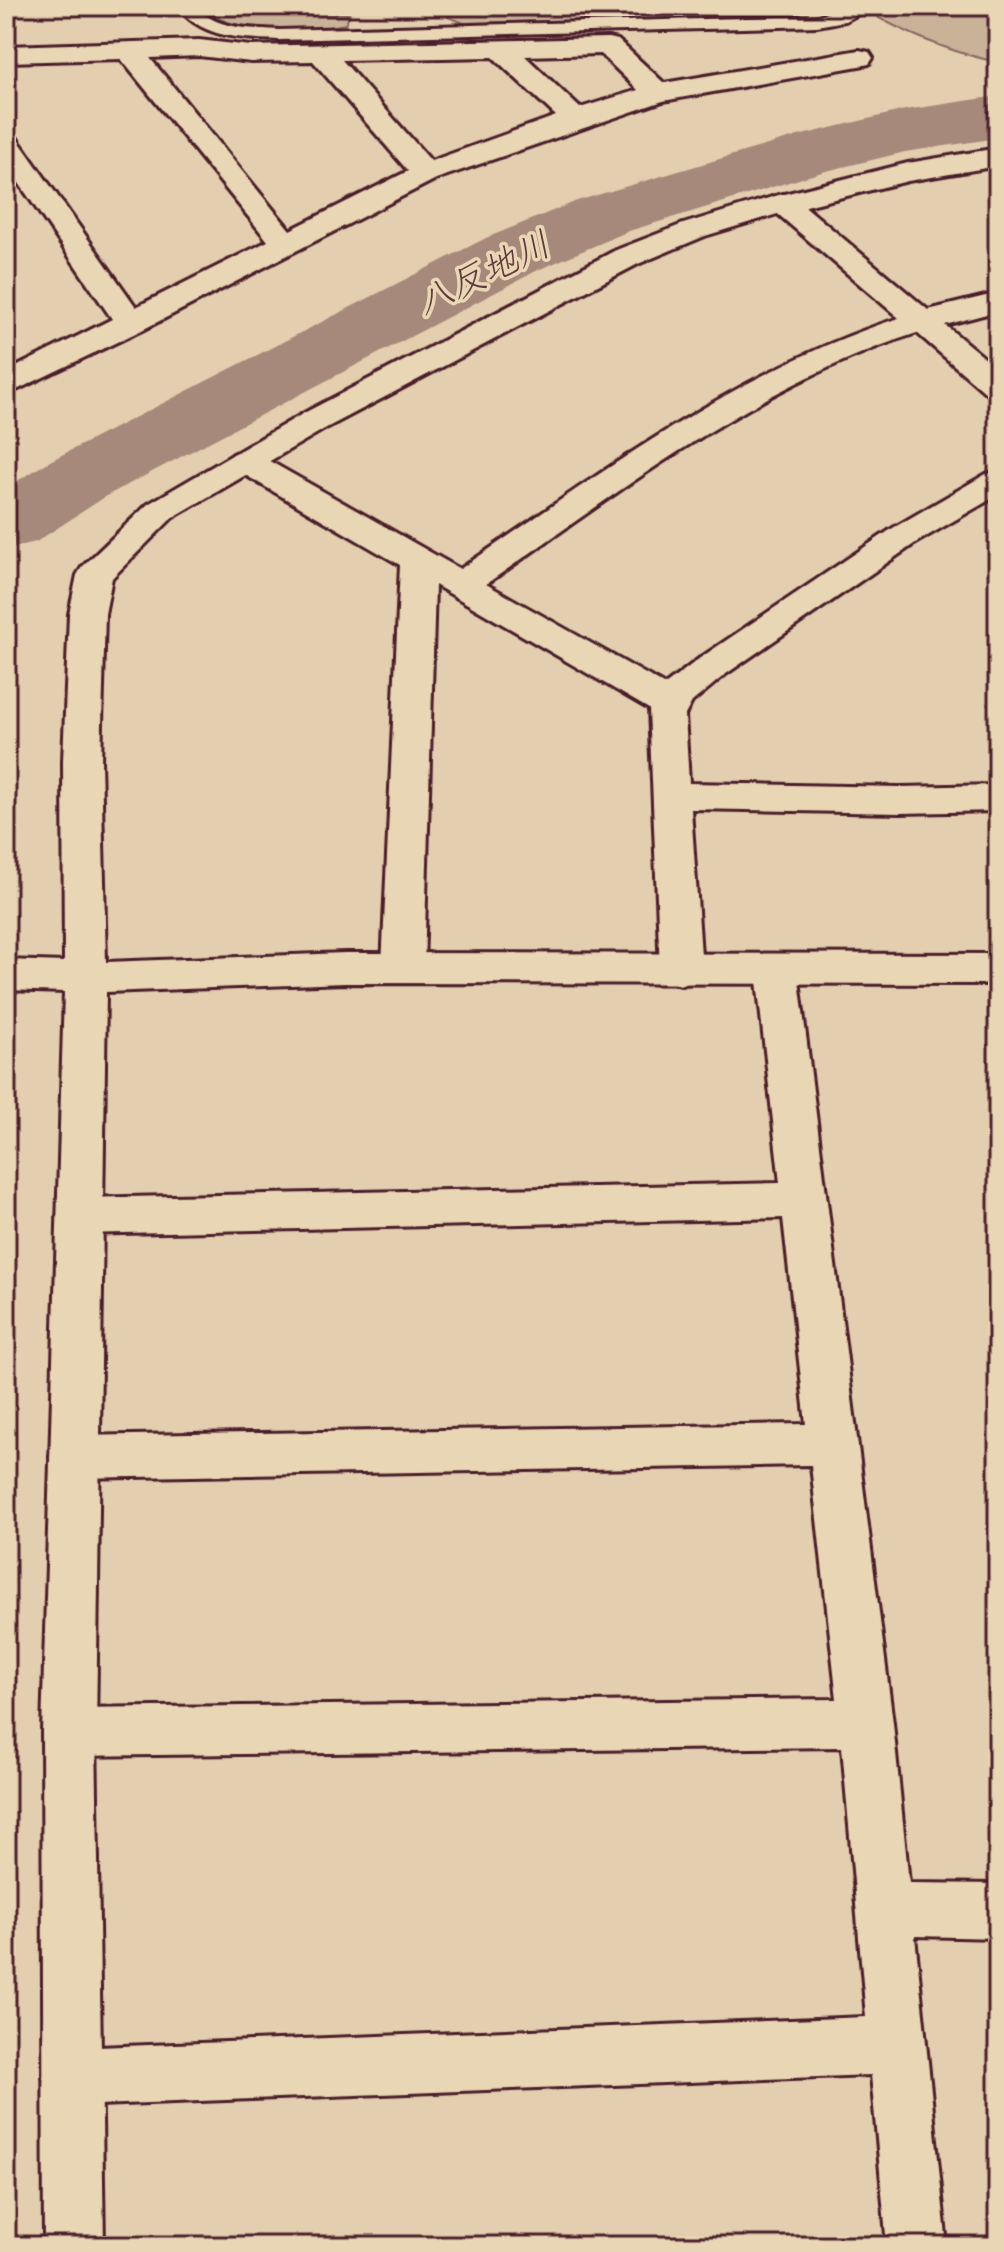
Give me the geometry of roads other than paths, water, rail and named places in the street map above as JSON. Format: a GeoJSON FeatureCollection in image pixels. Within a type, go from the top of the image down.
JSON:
{"type":"FeatureCollection","features":[{"type":"Feature","properties":{"kind":"street"},"geometry":{"type":"LineString","coordinates":[[6,54],[199,48],[251,54],[608,46],[658,93]]}},
{"type":"Feature","properties":{"kind":"street"},"geometry":{"type":"LineString","coordinates":[[500,48],[575,119]]}},
{"type":"Feature","properties":{"kind":"street"},"geometry":{"type":"LineString","coordinates":[[129,50],[286,244]]}},
{"type":"Feature","properties":{"kind":"street"},"geometry":{"type":"LineString","coordinates":[[321,53],[426,173]]}},
{"type":"Feature","properties":{"kind":"street"},"geometry":{"type":"LineString","coordinates":[[6,385],[426,173],[575,119],[658,93],[859,58]]}},
{"type":"Feature","properties":{"kind":"street"},"geometry":{"type":"LineString","coordinates":[[6,143],[131,323]]}},
{"type":"Feature","properties":{"kind":"street"},"geometry":{"type":"LineString","coordinates":[[74,2246],[69,1732],[85,979],[82,761],[87,614],[95,575],[160,511],[245,461],[576,281],[694,230],[783,203],[908,172],[998,157]]}},
{"type":"Feature","properties":{"kind":"street"},"geometry":{"type":"LineString","coordinates":[[783,203],[998,386]]}},
{"type":"Feature","properties":{"kind":"street"},"geometry":{"type":"LineString","coordinates":[[461,585],[679,438],[775,383],[835,353],[921,323],[998,302]]}},
{"type":"Feature","properties":{"kind":"street"},"geometry":{"type":"LineString","coordinates":[[245,461],[669,704]]}},
{"type":"Feature","properties":{"kind":"street"},"geometry":{"type":"LineString","coordinates":[[681,970],[666,715],[669,704],[713,666],[917,527],[998,481]]}},
{"type":"Feature","properties":{"kind":"street"},"geometry":{"type":"LineString","coordinates":[[403,968],[418,561]]}},
{"type":"Feature","properties":{"kind":"street"},"geometry":{"type":"LineString","coordinates":[[673,796],[900,800],[998,798]]}},
{"type":"Feature","properties":{"kind":"street"},"geometry":{"type":"LineString","coordinates":[[6,975],[85,979],[403,968],[777,972],[998,969]]}},
{"type":"Feature","properties":{"kind":"street"},"geometry":{"type":"LineString","coordinates":[[777,972],[866,1723],[917,2246]]}},
{"type":"Feature","properties":{"kind":"street"},"geometry":{"type":"LineString","coordinates":[[80,1216],[804,1200]]}},
{"type":"Feature","properties":{"kind":"street"},"geometry":{"type":"LineString","coordinates":[[74,1457],[833,1444]]}},
{"type":"Feature","properties":{"kind":"street"},"geometry":{"type":"LineString","coordinates":[[69,1732],[866,1723]]}},
{"type":"Feature","properties":{"kind":"street"},"geometry":{"type":"LineString","coordinates":[[883,1909],[998,1911]]}},
{"type":"Feature","properties":{"kind":"street"},"geometry":{"type":"LineString","coordinates":[[72,2077],[896,2045]]}},
{"type":"Feature","properties":{"kind":"lane"},"geometry":{"type":"LineString","coordinates":[[186,6],[207,26],[241,33],[279,35],[817,21],[839,17],[864,6]]}},
{"type":"Feature","properties":{"kind":"waterway","name":"八反地川"},"geometry":{"type":"LineString","coordinates":[[6,524],[79,478],[512,254],[603,216],[798,157],[905,131],[998,117]]}}]}
